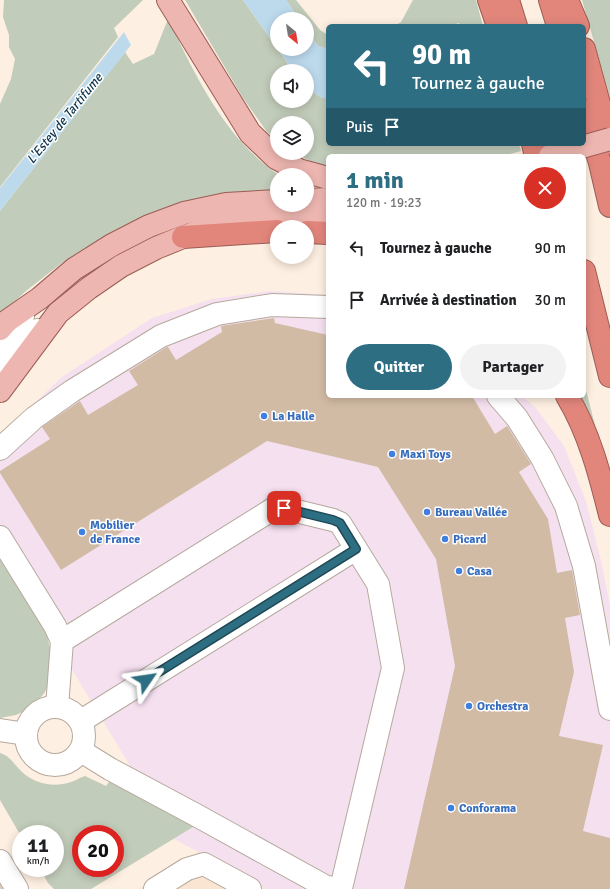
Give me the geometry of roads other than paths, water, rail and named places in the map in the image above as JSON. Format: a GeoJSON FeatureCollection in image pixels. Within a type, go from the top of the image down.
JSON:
{"type":"FeatureCollection","features":[{"type":"Feature","properties":{"kind":"highway"},"geometry":{"type":"LineString","coordinates":[[489,0],[497,24]]}},
{"type":"Feature","properties":{"kind":"highway"},"geometry":{"type":"LineString","coordinates":[[508,0],[515,24]]}},
{"type":"Feature","properties":{"kind":"highway"},"geometry":{"type":"LineString","coordinates":[[550,0],[557,24]]}},
{"type":"Feature","properties":{"kind":"highway"},"geometry":{"type":"LineString","coordinates":[[567,0],[577,24]]}},
{"type":"Feature","properties":{"kind":"highway"},"geometry":{"type":"LineString","coordinates":[[586,56],[610,143]]}},
{"type":"Feature","properties":{"kind":"highway"},"geometry":{"type":"LineString","coordinates":[[586,118],[600,163],[610,206]]}},
{"type":"Feature","properties":{"kind":"highway"},"geometry":{"type":"LineString","coordinates":[[183,237],[270,231]]}},
{"type":"Feature","properties":{"kind":"highway"},"geometry":{"type":"LineString","coordinates":[[314,232],[326,233]]}},
{"type":"Feature","properties":{"kind":"highway"},"geometry":{"type":"LineString","coordinates":[[586,281],[610,376]]}},
{"type":"Feature","properties":{"kind":"highway"},"geometry":{"type":"LineString","coordinates":[[568,398],[591,448],[610,515]]}},
{"type":"Feature","properties":{"kind":"main road"},"geometry":{"type":"LineString","coordinates":[[168,0],[250,133],[276,158],[299,170],[326,177]]}},
{"type":"Feature","properties":{"kind":"main road"},"geometry":{"type":"LineString","coordinates":[[586,146],[610,139]]}},
{"type":"Feature","properties":{"kind":"main road"},"geometry":{"type":"LineString","coordinates":[[557,154],[585,146]]}},
{"type":"Feature","properties":{"kind":"main road"},"geometry":{"type":"LineString","coordinates":[[314,200],[326,199]]}},
{"type":"Feature","properties":{"kind":"main road"},"geometry":{"type":"LineString","coordinates":[[0,329],[7,321],[40,298],[74,269],[112,245],[149,226],[184,213],[226,204],[270,201]]}},
{"type":"Feature","properties":{"kind":"main road"},"geometry":{"type":"LineString","coordinates":[[0,391],[58,313],[89,288],[121,266],[156,248],[229,221],[286,216],[326,215]]}},
{"type":"Feature","properties":{"kind":"street"},"geometry":{"type":"LineString","coordinates":[[0,344],[40,298]]}},
{"type":"Feature","properties":{"kind":"street"},"geometry":{"type":"LineString","coordinates":[[0,449],[34,418],[72,391],[161,336],[217,314],[272,305],[326,308]]}},
{"type":"Feature","properties":{"kind":"street"},"geometry":{"type":"LineString","coordinates":[[0,370],[24,341],[58,313]]}},
{"type":"Feature","properties":{"kind":"street"},"geometry":{"type":"LineString","coordinates":[[500,398],[517,418],[542,458],[566,506],[584,566],[610,709]]}},
{"type":"Feature","properties":{"kind":"street"},"geometry":{"type":"LineString","coordinates":[[62,641],[273,509],[284,508],[340,523],[378,584],[393,668],[342,884],[337,888],[328,888],[196,814],[110,769],[81,751]]}},
{"type":"Feature","properties":{"kind":"street"},"geometry":{"type":"LineString","coordinates":[[0,537],[55,626],[62,641],[57,706]]}},
{"type":"Feature","properties":{"kind":"street"},"geometry":{"type":"LineString","coordinates":[[81,721],[356,549]]}},
{"type":"Feature","properties":{"kind":"street"},"geometry":{"type":"LineString","coordinates":[[57,706],[75,714],[81,721],[85,733],[85,739],[81,751],[74,759],[66,764],[47,764],[38,760],[31,753],[27,744],[26,734],[28,725],[33,717],[44,709],[57,706]]}},
{"type":"Feature","properties":{"kind":"street"},"geometry":{"type":"LineString","coordinates":[[0,730],[26,734]]}},
{"type":"Feature","properties":{"kind":"street"},"geometry":{"type":"LineString","coordinates":[[0,861],[17,889]]}},
{"type":"Feature","properties":{"kind":"street"},"geometry":{"type":"LineString","coordinates":[[154,889],[187,869],[204,864],[243,887]]}},
{"type":"Feature","properties":{"kind":"water"},"geometry":{"type":"Polygon","coordinates":[[[243,0],[286,0],[294,12],[270,12],[270,38],[243,0]]]}},
{"type":"Feature","properties":{"kind":"water","name":"L'Estey de Tartifume"},"geometry":{"type":"Polygon","coordinates":[[[124,32],[131,45],[0,211],[0,188],[124,32]]]}},
{"type":"Feature","properties":{"kind":"water"},"geometry":{"type":"Polygon","coordinates":[[[314,41],[318,46],[326,48],[326,98],[322,98],[314,93],[314,64],[288,64],[283,56],[314,56],[314,41]]]}},
{"type":"Feature","properties":{"kind":"tunnel"},"geometry":{"type":"LineString","coordinates":[[0,882],[4,889]]}},
{"type":"Feature","properties":{"kind":"place","name":"La Halle"},"geometry":{"type":"Point","coordinates":[264,416]}},
{"type":"Feature","properties":{"kind":"place","name":"Maxi Toys"},"geometry":{"type":"Point","coordinates":[392,454]}},
{"type":"Feature","properties":{"kind":"place","name":"Bureau Vallée"},"geometry":{"type":"Point","coordinates":[427,512]}},
{"type":"Feature","properties":{"kind":"place","name":"Mobilier de France"},"geometry":{"type":"Point","coordinates":[82,532]}},
{"type":"Feature","properties":{"kind":"place","name":"Picard"},"geometry":{"type":"Point","coordinates":[445,539]}},
{"type":"Feature","properties":{"kind":"place","name":"Casa"},"geometry":{"type":"Point","coordinates":[459,571]}},
{"type":"Feature","properties":{"kind":"place","name":"Orchestra"},"geometry":{"type":"Point","coordinates":[469,706]}},
{"type":"Feature","properties":{"kind":"place","name":"Conforama"},"geometry":{"type":"Point","coordinates":[451,808]}}]}
